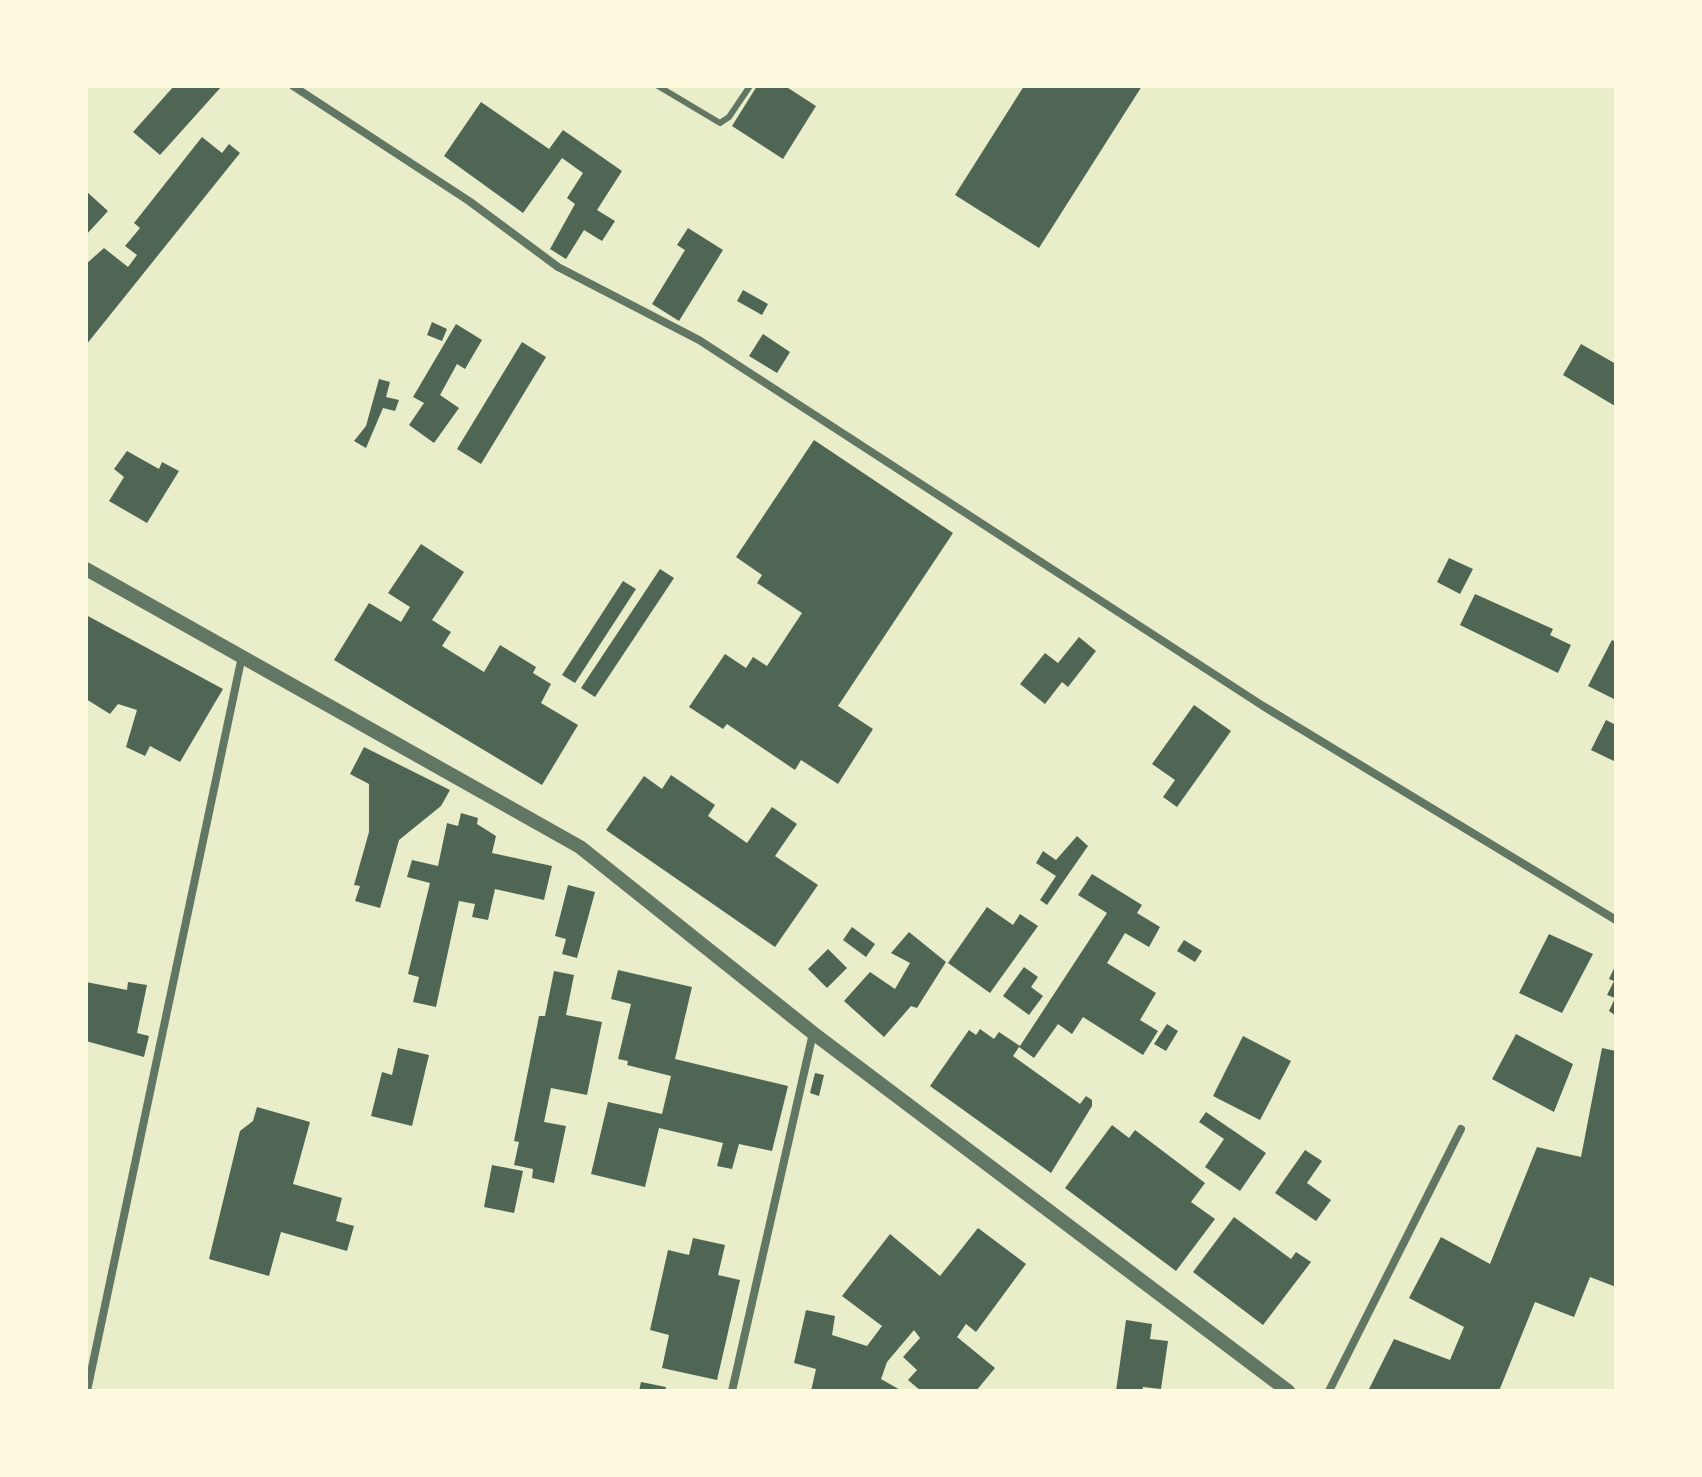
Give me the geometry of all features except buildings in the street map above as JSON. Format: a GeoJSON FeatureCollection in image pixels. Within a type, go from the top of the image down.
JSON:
{"type":"FeatureCollection","features":[{"type":"Feature","properties":{"kind":"street"},"geometry":{"type":"LineString","coordinates":[[293,86],[469,201],[558,267],[699,340],[1263,706],[1616,920]]}},
{"type":"Feature","properties":{"kind":"street"},"geometry":{"type":"LineString","coordinates":[[86,569],[580,847],[813,1033],[1288,1391]]}},
{"type":"Feature","properties":{"kind":"street"},"geometry":{"type":"LineString","coordinates":[[87,1391],[242,655]]}},
{"type":"Feature","properties":{"kind":"street"},"geometry":{"type":"LineString","coordinates":[[732,1391],[813,1033]]}},
{"type":"Feature","properties":{"kind":"street"},"geometry":{"type":"LineString","coordinates":[[1329,1391],[1461,1129]]}},
{"type":"Feature","properties":{"kind":"lane"},"geometry":{"type":"LineString","coordinates":[[658,86],[720,123],[729,117],[750,86]]}}]}
